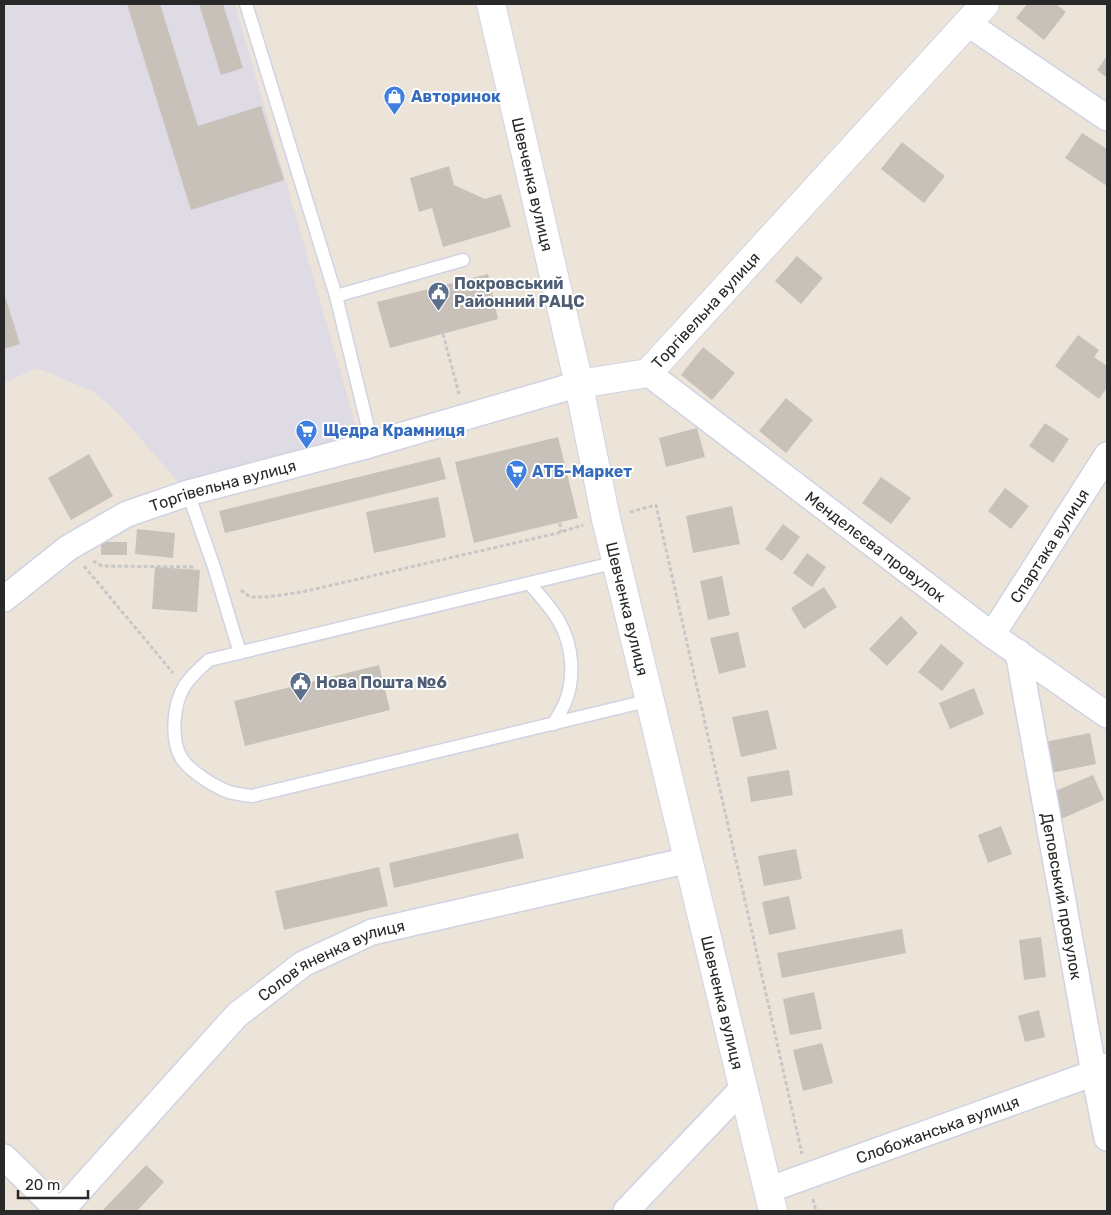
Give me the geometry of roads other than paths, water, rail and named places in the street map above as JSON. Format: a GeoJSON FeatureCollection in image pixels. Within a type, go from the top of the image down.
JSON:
{"type":"FeatureCollection","features":[{"type":"Feature","properties":{"kind":"street","name":"Шевченка вулиця"},"geometry":{"type":"LineString","coordinates":[[491,4],[578,384],[606,519],[618,562],[770,1201]]}},
{"type":"Feature","properties":{"kind":"street","name":"Торгівельна вулиця"},"geometry":{"type":"LineString","coordinates":[[4,598],[68,548],[127,514],[188,493],[372,444],[578,384],[648,373],[985,4]]}},
{"type":"Feature","properties":{"kind":"street"},"geometry":{"type":"LineString","coordinates":[[967,23],[1107,118]]}},
{"type":"Feature","properties":{"kind":"street","name":"Менделєєва провулок"},"geometry":{"type":"LineString","coordinates":[[648,373],[992,635],[1107,715]]}},
{"type":"Feature","properties":{"kind":"street","name":"Спартака вулиця"},"geometry":{"type":"LineString","coordinates":[[992,635],[1107,456]]}},
{"type":"Feature","properties":{"kind":"street","name":"Деповський провулок"},"geometry":{"type":"LineString","coordinates":[[1018,652],[1100,1069],[1107,1138]]}},
{"type":"Feature","properties":{"kind":"street","name":"Солов’яненка вулиця"},"geometry":{"type":"LineString","coordinates":[[60,1211],[237,1015],[303,964],[372,932],[689,860]]}},
{"type":"Feature","properties":{"kind":"street","name":"Слобожанська вулиця"},"geometry":{"type":"LineString","coordinates":[[770,1201],[807,1176],[1100,1069]]}},
{"type":"Feature","properties":{"kind":"street"},"geometry":{"type":"LineString","coordinates":[[626,1211],[743,1088]]}},
{"type":"Feature","properties":{"kind":"street"},"geometry":{"type":"LineString","coordinates":[[4,1157],[60,1211]]}},
{"type":"Feature","properties":{"kind":"lane"},"geometry":{"type":"LineString","coordinates":[[246,4],[336,296],[372,444]]}},
{"type":"Feature","properties":{"kind":"lane"},"geometry":{"type":"LineString","coordinates":[[336,296],[463,260]]}},
{"type":"Feature","properties":{"kind":"lane"},"geometry":{"type":"LineString","coordinates":[[188,493],[214,567],[240,653]]}},
{"type":"Feature","properties":{"kind":"lane"},"geometry":{"type":"LineString","coordinates":[[618,562],[210,660],[194,673],[184,687],[177,704],[173,734],[182,759],[202,778],[229,792],[252,796],[651,700]]}},
{"type":"Feature","properties":{"kind":"lane"},"geometry":{"type":"LineString","coordinates":[[529,583],[561,624],[571,661],[571,682],[565,703],[554,724]]}},
{"type":"Feature","properties":{"kind":"place","name":"Авторинок"},"geometry":{"type":"Point","coordinates":[395,115]}},
{"type":"Feature","properties":{"kind":"place","name":"Покровський Районний РАЦС"},"geometry":{"type":"Point","coordinates":[438,311]}},
{"type":"Feature","properties":{"kind":"place","name":"Щедра Крамниця"},"geometry":{"type":"Point","coordinates":[307,449]}},
{"type":"Feature","properties":{"kind":"place","name":"АТБ-Маркет"},"geometry":{"type":"Point","coordinates":[516,490]}},
{"type":"Feature","properties":{"kind":"place","name":"Нова Пошта №6"},"geometry":{"type":"Point","coordinates":[300,701]}}]}
